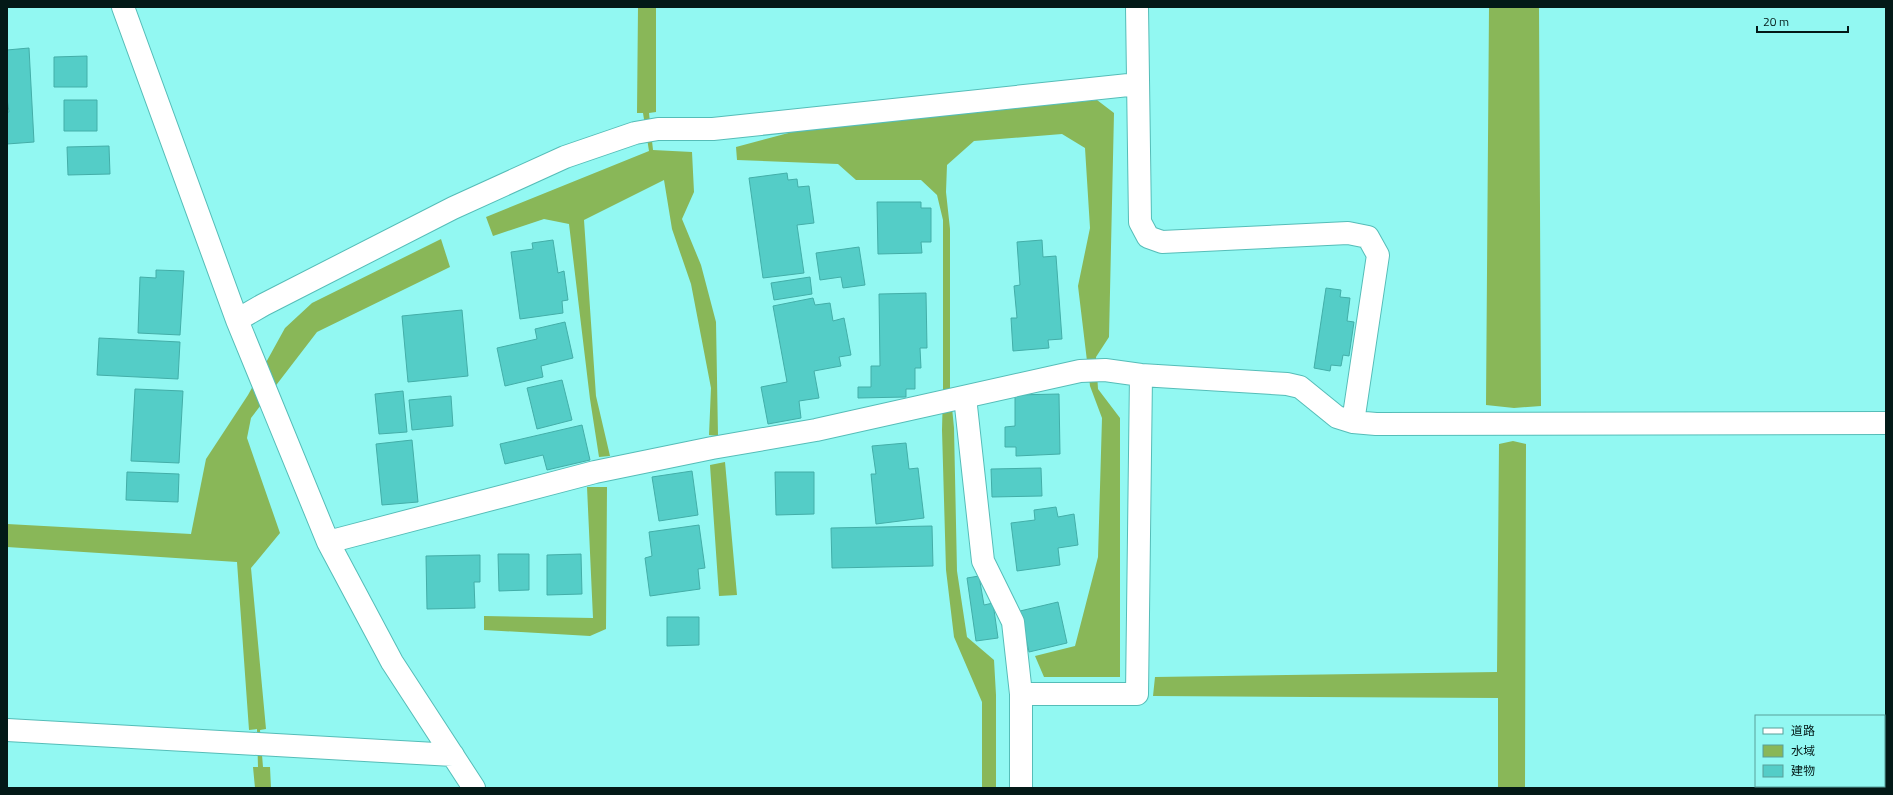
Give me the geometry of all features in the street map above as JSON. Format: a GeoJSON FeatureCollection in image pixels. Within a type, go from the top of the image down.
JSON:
{"type":"FeatureCollection","features":[{"type":"Feature","properties":{"kind":"street"},"geometry":{"type":"LineString","coordinates":[[123,7],[237,320],[328,542],[392,662],[474,788]]}},
{"type":"Feature","properties":{"kind":"street"},"geometry":{"type":"LineString","coordinates":[[1138,7],[1140,222],[1148,238],[1162,242],[1348,233],[1368,237],[1378,256],[1353,422]]}},
{"type":"Feature","properties":{"kind":"street"},"geometry":{"type":"LineString","coordinates":[[237,320],[263,305],[453,208],[565,157],[635,133],[658,129],[713,129],[1138,84]]}},
{"type":"Feature","properties":{"kind":"street"},"geometry":{"type":"LineString","coordinates":[[328,542],[595,472],[712,448],[816,430],[1080,371],[1105,370],[1141,376],[1287,384],[1300,387],[1337,417],[1353,422],[1376,424],[1886,423]]}},
{"type":"Feature","properties":{"kind":"street"},"geometry":{"type":"LineString","coordinates":[[1021,694],[1137,694],[1141,376]]}},
{"type":"Feature","properties":{"kind":"street"},"geometry":{"type":"LineString","coordinates":[[965,397],[983,561],[1013,622],[1021,694],[1021,788]]}},
{"type":"Feature","properties":{"kind":"street"},"geometry":{"type":"LineString","coordinates":[[7,730],[453,755]]}},
{"type":"Feature","properties":{"kind":"water"},"geometry":{"type":"Polygon","coordinates":[[[638,7],[656,7],[656,112],[649,113],[653,150],[692,152],[694,192],[682,219],[701,265],[716,322],[718,436],[709,435],[711,388],[691,284],[672,229],[664,180],[584,220],[596,396],[610,456],[599,457],[590,399],[569,224],[544,219],[493,236],[486,217],[649,151],[643,113],[637,113],[638,7]]]}},
{"type":"Feature","properties":{"kind":"water"},"geometry":{"type":"Polygon","coordinates":[[[1489,7],[1539,7],[1541,406],[1514,408],[1486,405],[1489,7]]]}},
{"type":"Feature","properties":{"kind":"water"},"geometry":{"type":"Polygon","coordinates":[[[1097,100],[1114,113],[1109,337],[1096,357],[1098,389],[1120,418],[1120,677],[1044,677],[1035,656],[1075,646],[1098,557],[1102,418],[1090,386],[1078,286],[1090,228],[1085,148],[1062,134],[974,141],[947,165],[946,192],[950,229],[950,387],[954,428],[957,571],[967,637],[994,660],[996,695],[996,788],[982,788],[982,702],[954,637],[946,570],[942,430],[943,220],[937,195],[921,180],[856,180],[838,164],[737,160],[736,147],[796,131],[1097,100]]]}},
{"type":"Feature","properties":{"kind":"water"},"geometry":{"type":"Polygon","coordinates":[[[441,239],[450,267],[317,332],[251,418],[247,438],[280,533],[251,568],[266,729],[260,730],[263,767],[270,767],[271,788],[255,788],[253,767],[258,767],[257,729],[249,730],[237,562],[7,547],[7,524],[191,534],[206,459],[248,395],[285,328],[312,303],[441,239]]]}},
{"type":"Feature","properties":{"kind":"water"},"geometry":{"type":"Polygon","coordinates":[[[1513,441],[1526,444],[1525,788],[1498,788],[1498,698],[1153,696],[1155,677],[1497,672],[1499,444],[1513,441]]]}},
{"type":"Feature","properties":{"kind":"water"},"geometry":{"type":"Polygon","coordinates":[[[725,462],[737,595],[719,596],[710,465],[725,462]]]}},
{"type":"Feature","properties":{"kind":"water"},"geometry":{"type":"Polygon","coordinates":[[[587,487],[607,487],[606,629],[590,636],[484,630],[484,616],[593,618],[587,487]]]}},
{"type":"Feature","properties":{"kind":"building"},"geometry":{"type":"Polygon","coordinates":[[[29,48],[34,142],[7,144],[7,112],[9,112],[7,99],[7,50],[29,48]]]}},
{"type":"Feature","properties":{"kind":"building"},"geometry":{"type":"Polygon","coordinates":[[[87,56],[87,87],[54,87],[54,57],[87,56]]]}},
{"type":"Feature","properties":{"kind":"building"},"geometry":{"type":"Polygon","coordinates":[[[64,100],[97,100],[97,131],[64,131],[64,100]]]}},
{"type":"Feature","properties":{"kind":"building"},"geometry":{"type":"Polygon","coordinates":[[[109,146],[110,174],[68,175],[67,147],[109,146]]]}},
{"type":"Feature","properties":{"kind":"building"},"geometry":{"type":"Polygon","coordinates":[[[787,173],[788,180],[797,179],[798,187],[809,186],[814,223],[797,225],[804,273],[763,278],[749,178],[787,173]]]}},
{"type":"Feature","properties":{"kind":"building"},"geometry":{"type":"Polygon","coordinates":[[[877,202],[921,202],[921,208],[931,208],[931,242],[921,242],[922,253],[878,254],[877,202]]]}},
{"type":"Feature","properties":{"kind":"building"},"geometry":{"type":"Polygon","coordinates":[[[553,240],[558,273],[564,271],[568,300],[562,301],[563,313],[520,319],[511,252],[533,249],[532,243],[553,240]]]}},
{"type":"Feature","properties":{"kind":"building"},"geometry":{"type":"Polygon","coordinates":[[[1042,240],[1043,257],[1056,256],[1062,339],[1048,340],[1049,348],[1013,351],[1011,318],[1017,318],[1014,286],[1020,285],[1017,242],[1042,240]]]}},
{"type":"Feature","properties":{"kind":"building"},"geometry":{"type":"Polygon","coordinates":[[[859,247],[865,285],[843,288],[841,277],[820,280],[816,253],[859,247]]]}},
{"type":"Feature","properties":{"kind":"building"},"geometry":{"type":"Polygon","coordinates":[[[156,270],[184,271],[180,335],[138,333],[140,277],[156,278],[156,270]]]}},
{"type":"Feature","properties":{"kind":"building"},"geometry":{"type":"Polygon","coordinates":[[[810,277],[812,294],[774,300],[771,283],[810,277]]]}},
{"type":"Feature","properties":{"kind":"building"},"geometry":{"type":"Polygon","coordinates":[[[1326,288],[1341,290],[1340,297],[1350,298],[1347,321],[1354,322],[1349,356],[1343,355],[1341,366],[1331,365],[1330,371],[1314,368],[1326,288]]]}},
{"type":"Feature","properties":{"kind":"building"},"geometry":{"type":"Polygon","coordinates":[[[926,293],[927,348],[920,348],[921,368],[915,368],[915,389],[906,389],[906,397],[858,398],[858,387],[871,387],[871,366],[880,366],[879,294],[926,293]]]}},
{"type":"Feature","properties":{"kind":"building"},"geometry":{"type":"Polygon","coordinates":[[[813,298],[815,305],[830,303],[833,321],[844,318],[851,355],[839,357],[841,366],[814,371],[819,398],[799,401],[801,418],[768,424],[761,387],[787,382],[773,306],[813,298]]]}},
{"type":"Feature","properties":{"kind":"building"},"geometry":{"type":"Polygon","coordinates":[[[462,310],[468,376],[408,382],[402,316],[462,310]]]}},
{"type":"Feature","properties":{"kind":"building"},"geometry":{"type":"Polygon","coordinates":[[[565,322],[573,358],[541,366],[543,377],[505,386],[497,348],[537,339],[535,329],[565,322]]]}},
{"type":"Feature","properties":{"kind":"building"},"geometry":{"type":"Polygon","coordinates":[[[99,338],[180,342],[178,379],[97,375],[99,338]]]}},
{"type":"Feature","properties":{"kind":"building"},"geometry":{"type":"Polygon","coordinates":[[[562,380],[572,420],[537,429],[527,388],[562,380]]]}},
{"type":"Feature","properties":{"kind":"building"},"geometry":{"type":"Polygon","coordinates":[[[135,389],[183,391],[179,463],[131,461],[135,389]]]}},
{"type":"Feature","properties":{"kind":"building"},"geometry":{"type":"Polygon","coordinates":[[[403,391],[407,432],[379,434],[375,394],[403,391]]]}},
{"type":"Feature","properties":{"kind":"building"},"geometry":{"type":"Polygon","coordinates":[[[1059,394],[1060,454],[1016,456],[1016,447],[1005,447],[1005,427],[1015,426],[1015,395],[1059,394]]]}},
{"type":"Feature","properties":{"kind":"building"},"geometry":{"type":"Polygon","coordinates":[[[451,396],[453,426],[412,430],[409,400],[451,396]]]}},
{"type":"Feature","properties":{"kind":"building"},"geometry":{"type":"Polygon","coordinates":[[[582,425],[590,460],[547,470],[543,455],[505,464],[500,444],[582,425]]]}},
{"type":"Feature","properties":{"kind":"building"},"geometry":{"type":"Polygon","coordinates":[[[412,440],[418,502],[382,505],[376,444],[412,440]]]}},
{"type":"Feature","properties":{"kind":"building"},"geometry":{"type":"Polygon","coordinates":[[[906,443],[909,469],[918,468],[924,518],[876,524],[871,474],[876,474],[872,446],[906,443]]]}},
{"type":"Feature","properties":{"kind":"building"},"geometry":{"type":"Polygon","coordinates":[[[1041,468],[1042,496],[992,497],[991,469],[1041,468]]]}},
{"type":"Feature","properties":{"kind":"building"},"geometry":{"type":"Polygon","coordinates":[[[692,471],[698,515],[659,521],[652,477],[692,471]]]}},
{"type":"Feature","properties":{"kind":"building"},"geometry":{"type":"Polygon","coordinates":[[[127,472],[179,474],[178,502],[126,500],[127,472]]]}},
{"type":"Feature","properties":{"kind":"building"},"geometry":{"type":"Polygon","coordinates":[[[775,472],[814,472],[814,514],[776,515],[775,472]]]}},
{"type":"Feature","properties":{"kind":"building"},"geometry":{"type":"Polygon","coordinates":[[[1056,507],[1058,517],[1074,514],[1078,545],[1058,548],[1060,565],[1017,571],[1011,523],[1035,520],[1034,510],[1056,507]]]}},
{"type":"Feature","properties":{"kind":"building"},"geometry":{"type":"Polygon","coordinates":[[[699,525],[705,568],[698,569],[700,589],[650,596],[645,558],[652,556],[649,532],[699,525]]]}},
{"type":"Feature","properties":{"kind":"building"},"geometry":{"type":"Polygon","coordinates":[[[932,526],[933,566],[832,568],[831,528],[932,526]]]}},
{"type":"Feature","properties":{"kind":"building"},"geometry":{"type":"Polygon","coordinates":[[[498,554],[529,554],[529,590],[499,591],[498,554]]]}},
{"type":"Feature","properties":{"kind":"building"},"geometry":{"type":"Polygon","coordinates":[[[581,554],[582,594],[547,595],[547,555],[581,554]]]}},
{"type":"Feature","properties":{"kind":"building"},"geometry":{"type":"Polygon","coordinates":[[[480,555],[480,582],[474,582],[475,608],[427,609],[426,556],[480,555]]]}},
{"type":"Feature","properties":{"kind":"building"},"geometry":{"type":"Polygon","coordinates":[[[979,576],[984,605],[993,603],[998,638],[976,641],[967,578],[979,576]]]}},
{"type":"Feature","properties":{"kind":"building"},"geometry":{"type":"Polygon","coordinates":[[[1058,602],[1067,643],[1029,652],[1020,611],[1058,602]]]}},
{"type":"Feature","properties":{"kind":"building"},"geometry":{"type":"Polygon","coordinates":[[[667,617],[699,617],[699,645],[667,646],[667,617]]]}}]}
